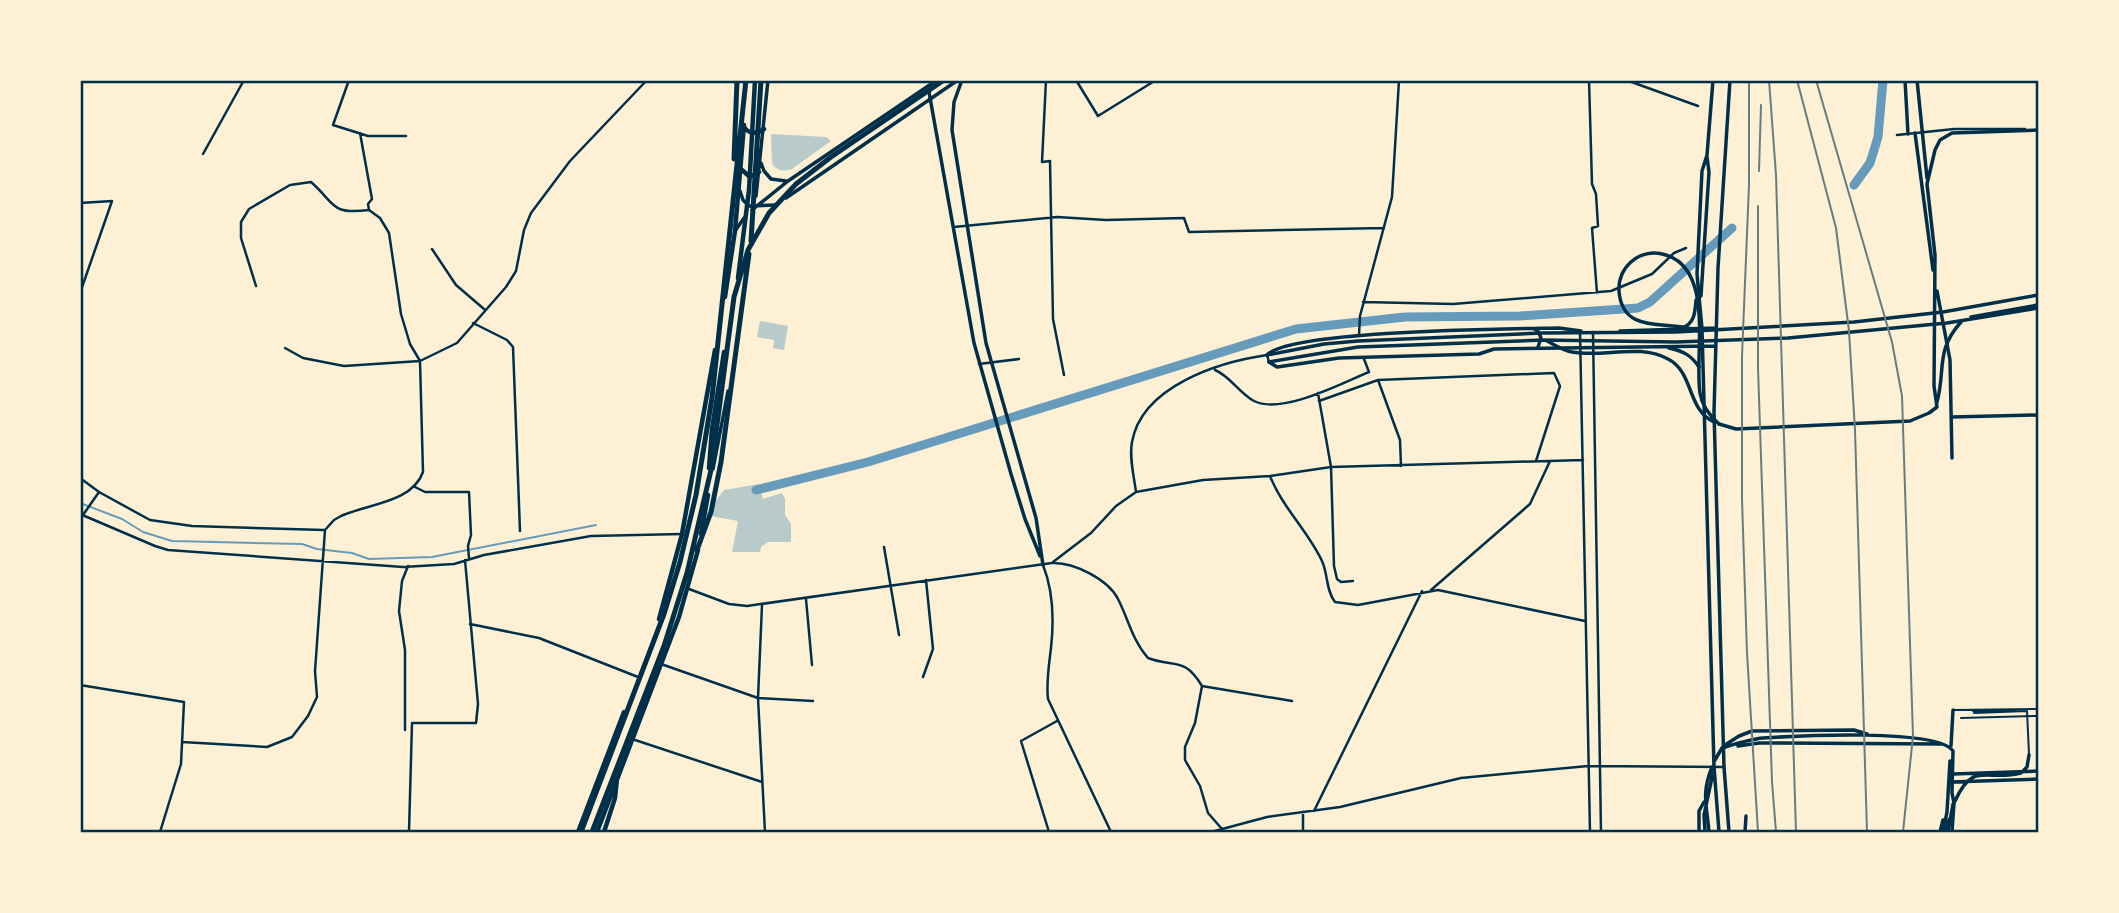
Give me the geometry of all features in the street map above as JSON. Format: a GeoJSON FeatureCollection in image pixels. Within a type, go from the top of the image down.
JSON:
{"type":"FeatureCollection","features":[{"type":"Feature","properties":{"kind":"highway"},"geometry":{"type":"LineString","coordinates":[[732,211],[737,80]]}},
{"type":"Feature","properties":{"kind":"highway"},"geometry":{"type":"LineString","coordinates":[[580,832],[656,638],[690,525],[710,410],[746,80]]}},
{"type":"Feature","properties":{"kind":"highway"},"geometry":{"type":"LineString","coordinates":[[580,832],[666,597],[682,534],[733,250],[740,189],[746,80]]}},
{"type":"Feature","properties":{"kind":"highway"},"geometry":{"type":"LineString","coordinates":[[594,831],[688,589],[708,492],[715,408],[746,224],[755,80]]}},
{"type":"Feature","properties":{"kind":"highway"},"geometry":{"type":"LineString","coordinates":[[594,831],[661,653],[712,505],[729,409],[752,230],[761,80]]}},
{"type":"Feature","properties":{"kind":"highway"},"geometry":{"type":"LineString","coordinates":[[687,573],[714,450],[734,297],[744,259],[754,237],[775,206],[796,184],[944,80]]}},
{"type":"Feature","properties":{"kind":"highway"},"geometry":{"type":"LineString","coordinates":[[744,126],[751,133],[764,129]]}},
{"type":"Feature","properties":{"kind":"highway"},"geometry":{"type":"LineString","coordinates":[[741,170],[750,177],[759,172]]}},
{"type":"Feature","properties":{"kind":"highway"},"geometry":{"type":"LineString","coordinates":[[733,250],[737,242],[743,241],[747,244],[748,253]]}},
{"type":"Feature","properties":{"kind":"highway"},"geometry":{"type":"LineString","coordinates":[[604,832],[615,799],[617,776]]}},
{"type":"Feature","properties":{"kind":"street"},"geometry":{"type":"LineString","coordinates":[[203,154],[244,80]]}},
{"type":"Feature","properties":{"kind":"street"},"geometry":{"type":"LineString","coordinates":[[349,80],[333,125],[360,133],[407,136]]}},
{"type":"Feature","properties":{"kind":"street"},"geometry":{"type":"LineString","coordinates":[[285,348],[303,358],[345,366],[420,360],[457,343],[506,287],[516,271],[524,230],[531,213],[570,161],[647,80]]}},
{"type":"Feature","properties":{"kind":"street"},"geometry":{"type":"LineString","coordinates":[[708,492],[721,436],[755,207],[768,80]]}},
{"type":"Feature","properties":{"kind":"street"},"geometry":{"type":"LineString","coordinates":[[735,231],[755,207],[788,181],[936,80]]}},
{"type":"Feature","properties":{"kind":"street"},"geometry":{"type":"LineString","coordinates":[[748,253],[762,220],[777,205],[960,80]]}},
{"type":"Feature","properties":{"kind":"street"},"geometry":{"type":"LineString","coordinates":[[960,80],[954,102],[952,130],[990,362],[1036,518],[1051,597],[1052,634],[1047,690],[1058,721],[1111,832]]}},
{"type":"Feature","properties":{"kind":"street"},"geometry":{"type":"LineString","coordinates":[[1046,80],[1042,162],[1050,162],[1052,319],[1064,376]]}},
{"type":"Feature","properties":{"kind":"street"},"geometry":{"type":"LineString","coordinates":[[1076,80],[1098,116],[1156,80]]}},
{"type":"Feature","properties":{"kind":"street"},"geometry":{"type":"LineString","coordinates":[[1359,336],[1363,302],[1394,186],[1399,80]]}},
{"type":"Feature","properties":{"kind":"street"},"geometry":{"type":"LineString","coordinates":[[1590,80],[1592,184],[1596,194],[1598,226],[1592,228],[1597,293]]}},
{"type":"Feature","properties":{"kind":"street"},"geometry":{"type":"LineString","coordinates":[[1626,80],[1698,106]]}},
{"type":"Feature","properties":{"kind":"street"},"geometry":{"type":"LineString","coordinates":[[1713,80],[1707,155],[1709,177],[1705,261],[1699,316],[1700,391],[1705,407],[1719,424]]}},
{"type":"Feature","properties":{"kind":"street"},"geometry":{"type":"LineString","coordinates":[[1729,832],[1724,767],[1714,412],[1718,268],[1730,80]]}},
{"type":"Feature","properties":{"kind":"street"},"geometry":{"type":"LineString","coordinates":[[1905,80],[1908,134]]}},
{"type":"Feature","properties":{"kind":"street"},"geometry":{"type":"LineString","coordinates":[[1917,80],[1935,255],[1934,386],[1937,402]]}},
{"type":"Feature","properties":{"kind":"street"},"geometry":{"type":"LineString","coordinates":[[928,86],[979,364],[1025,519],[1043,565]]}},
{"type":"Feature","properties":{"kind":"street"},"geometry":{"type":"LineString","coordinates":[[1897,135],[1954,129],[2039,129]]}},
{"type":"Feature","properties":{"kind":"street"},"geometry":{"type":"LineString","coordinates":[[1927,184],[1931,162],[1940,140],[1952,134],[2039,129]]}},
{"type":"Feature","properties":{"kind":"street"},"geometry":{"type":"LineString","coordinates":[[360,133],[372,199],[368,204],[369,210]]}},
{"type":"Feature","properties":{"kind":"street"},"geometry":{"type":"LineString","coordinates":[[1915,133],[1933,269],[1950,360],[1952,458]]}},
{"type":"Feature","properties":{"kind":"street"},"geometry":{"type":"LineString","coordinates":[[1707,155],[1702,171],[1697,274],[1703,346],[1714,767],[1719,832]]}},
{"type":"Feature","properties":{"kind":"street"},"geometry":{"type":"LineString","coordinates":[[761,161],[764,171],[771,179],[788,181]]}},
{"type":"Feature","properties":{"kind":"street"},"geometry":{"type":"LineString","coordinates":[[182,742],[267,747],[292,737],[308,716],[317,697],[315,671],[325,530],[341,516],[380,503],[415,487],[423,472],[420,360],[410,344],[401,314],[389,233],[380,218],[369,210],[351,212],[337,209],[311,183],[290,185],[249,209],[241,222],[241,238],[256,285]]}},
{"type":"Feature","properties":{"kind":"street"},"geometry":{"type":"LineString","coordinates":[[740,189],[745,203],[755,207],[777,205]]}},
{"type":"Feature","properties":{"kind":"street"},"geometry":{"type":"LineString","coordinates":[[80,203],[112,201],[80,293]]}},
{"type":"Feature","properties":{"kind":"street"},"geometry":{"type":"LineString","coordinates":[[953,227],[1049,218],[1184,218],[1189,232],[1384,228]]}},
{"type":"Feature","properties":{"kind":"street"},"geometry":{"type":"LineString","coordinates":[[1363,302],[1453,304],[1611,291],[1651,274],[1674,253],[1686,248]]}},
{"type":"Feature","properties":{"kind":"street"},"geometry":{"type":"LineString","coordinates":[[432,249],[456,285],[484,310]]}},
{"type":"Feature","properties":{"kind":"street"},"geometry":{"type":"LineString","coordinates":[[1694,330],[1642,323],[1631,315],[1623,305],[1619,293],[1622,274],[1633,260],[1651,253],[1662,253],[1675,258],[1689,272],[1694,284],[1699,316]]}},
{"type":"Feature","properties":{"kind":"street"},"geometry":{"type":"LineString","coordinates":[[1671,330],[1684,327],[1692,320],[1698,287]]}},
{"type":"Feature","properties":{"kind":"street"},"geometry":{"type":"LineString","coordinates":[[1136,492],[1132,444],[1141,421],[1157,401],[1171,388],[1198,373],[1250,358],[1359,341],[1542,332],[1676,332],[1854,322],[1943,312],[2039,295]]}},
{"type":"Feature","properties":{"kind":"street"},"geometry":{"type":"LineString","coordinates":[[1543,340],[1572,352],[1637,351],[1656,353],[1667,358],[1681,370],[1702,414],[1719,424],[1736,429],[1910,421],[1929,414],[1937,407],[1943,351],[1960,323],[1972,317],[2039,307]]}},
{"type":"Feature","properties":{"kind":"street"},"geometry":{"type":"LineString","coordinates":[[1269,362],[1358,347],[1543,340],[1676,342],[1788,338],[1924,326],[2039,307]]}},
{"type":"Feature","properties":{"kind":"street"},"geometry":{"type":"LineString","coordinates":[[473,323],[508,340],[513,347],[520,531]]}},
{"type":"Feature","properties":{"kind":"street"},"geometry":{"type":"LineString","coordinates":[[1267,355],[1273,349],[1289,345],[1359,336],[1534,328],[1593,331],[1716,328]]}},
{"type":"Feature","properties":{"kind":"street"},"geometry":{"type":"LineString","coordinates":[[1534,328],[1541,338],[1538,347]]}},
{"type":"Feature","properties":{"kind":"street"},"geometry":{"type":"LineString","coordinates":[[1580,331],[1590,832]]}},
{"type":"Feature","properties":{"kind":"street"},"geometry":{"type":"LineString","coordinates":[[1593,331],[1601,832]]}},
{"type":"Feature","properties":{"kind":"street"},"geometry":{"type":"LineString","coordinates":[[1663,346],[1691,356],[1703,375]]}},
{"type":"Feature","properties":{"kind":"street"},"geometry":{"type":"LineString","coordinates":[[1267,355],[1272,366],[1277,367],[1363,357],[1479,354],[1494,349],[1715,346]]}},
{"type":"Feature","properties":{"kind":"street"},"geometry":{"type":"LineString","coordinates":[[1212,369],[1220,372],[1246,396],[1258,403],[1283,403],[1318,393],[1369,372],[1363,357]]}},
{"type":"Feature","properties":{"kind":"street"},"geometry":{"type":"LineString","coordinates":[[979,364],[1019,359]]}},
{"type":"Feature","properties":{"kind":"street"},"geometry":{"type":"LineString","coordinates":[[1319,401],[1378,380],[1554,373],[1560,386],[1536,461]]}},
{"type":"Feature","properties":{"kind":"street"},"geometry":{"type":"LineString","coordinates":[[1378,380],[1400,440],[1401,466]]}},
{"type":"Feature","properties":{"kind":"street"},"geometry":{"type":"LineString","coordinates":[[1318,393],[1331,467],[1334,566],[1337,579],[1341,582],[1353,581]]}},
{"type":"Feature","properties":{"kind":"street"},"geometry":{"type":"LineString","coordinates":[[1951,417],[2039,415]]}},
{"type":"Feature","properties":{"kind":"street"},"geometry":{"type":"LineString","coordinates":[[1582,419],[1594,418]]}},
{"type":"Feature","properties":{"kind":"street"},"geometry":{"type":"LineString","coordinates":[[1043,565],[1056,561],[1067,553],[1098,527],[1116,506],[1136,492],[1203,480],[1270,476],[1331,467],[1583,460]]}},
{"type":"Feature","properties":{"kind":"street"},"geometry":{"type":"LineString","coordinates":[[1431,590],[1530,504],[1550,461]]}},
{"type":"Feature","properties":{"kind":"street"},"geometry":{"type":"LineString","coordinates":[[1270,476],[1279,495],[1321,559],[1329,582],[1330,596],[1335,602],[1359,605],[1431,590],[1585,621]]}},
{"type":"Feature","properties":{"kind":"street"},"geometry":{"type":"LineString","coordinates":[[80,478],[99,492],[150,520],[192,526],[325,530]]}},
{"type":"Feature","properties":{"kind":"street"},"geometry":{"type":"LineString","coordinates":[[409,832],[412,723],[476,723],[478,704],[467,558],[471,535],[469,492],[425,492],[415,487]]}},
{"type":"Feature","properties":{"kind":"street"},"geometry":{"type":"LineString","coordinates":[[99,492],[82,514],[155,546],[168,550],[321,562],[408,566],[447,564],[591,536],[682,534]]}},
{"type":"Feature","properties":{"kind":"street"},"geometry":{"type":"LineString","coordinates":[[884,547],[900,635]]}},
{"type":"Feature","properties":{"kind":"street"},"geometry":{"type":"LineString","coordinates":[[688,589],[738,606],[762,605],[1058,563],[1072,566],[1107,586],[1116,596],[1131,631],[1148,658],[1183,665],[1202,686],[1195,723],[1185,747],[1185,760],[1200,786],[1208,813],[1222,829]]}},
{"type":"Feature","properties":{"kind":"street"},"geometry":{"type":"LineString","coordinates":[[405,730],[405,650],[399,611],[402,581],[408,566]]}},
{"type":"Feature","properties":{"kind":"street"},"geometry":{"type":"LineString","coordinates":[[923,677],[933,649],[926,580]]}},
{"type":"Feature","properties":{"kind":"street"},"geometry":{"type":"LineString","coordinates":[[1314,811],[1422,591]]}},
{"type":"Feature","properties":{"kind":"street"},"geometry":{"type":"LineString","coordinates":[[806,599],[812,665]]}},
{"type":"Feature","properties":{"kind":"street"},"geometry":{"type":"LineString","coordinates":[[762,605],[758,698],[765,832]]}},
{"type":"Feature","properties":{"kind":"street"},"geometry":{"type":"LineString","coordinates":[[470,624],[539,638],[638,677]]}},
{"type":"Feature","properties":{"kind":"street"},"geometry":{"type":"LineString","coordinates":[[661,664],[758,698],[813,701]]}},
{"type":"Feature","properties":{"kind":"street"},"geometry":{"type":"LineString","coordinates":[[80,685],[184,702],[181,764],[160,832]]}},
{"type":"Feature","properties":{"kind":"street"},"geometry":{"type":"LineString","coordinates":[[1202,686],[1292,701]]}},
{"type":"Feature","properties":{"kind":"street"},"geometry":{"type":"LineString","coordinates":[[1945,832],[1952,782],[1950,774],[1953,710]]}},
{"type":"Feature","properties":{"kind":"street"},"geometry":{"type":"LineString","coordinates":[[1049,832],[1021,741],[1058,721]]}},
{"type":"Feature","properties":{"kind":"street"},"geometry":{"type":"LineString","coordinates":[[1699,832],[1699,811],[1704,802],[1710,773],[1722,748],[1739,736],[1765,730],[1854,730],[1872,736]]}},
{"type":"Feature","properties":{"kind":"street"},"geometry":{"type":"LineString","coordinates":[[1722,748],[1760,738],[1921,738],[1946,744],[1953,751],[1954,803]]}},
{"type":"Feature","properties":{"kind":"street"},"geometry":{"type":"LineString","coordinates":[[631,739],[762,782]]}},
{"type":"Feature","properties":{"kind":"street"},"geometry":{"type":"LineString","coordinates":[[1722,748],[1759,743],[1946,744]]}},
{"type":"Feature","properties":{"kind":"street"},"geometry":{"type":"LineString","coordinates":[[1945,832],[1954,803],[1966,780],[1976,776],[2021,773],[2027,767],[2029,755]]}},
{"type":"Feature","properties":{"kind":"street"},"geometry":{"type":"LineString","coordinates":[[1211,832],[1267,817],[1340,807],[1461,778],[1588,766],[1724,767]]}},
{"type":"Feature","properties":{"kind":"street"},"geometry":{"type":"LineString","coordinates":[[1707,832],[1704,815],[1714,767]]}},
{"type":"Feature","properties":{"kind":"street"},"geometry":{"type":"LineString","coordinates":[[1950,774],[2039,771]]}},
{"type":"Feature","properties":{"kind":"street"},"geometry":{"type":"LineString","coordinates":[[1945,832],[1943,820],[1956,774]]}},
{"type":"Feature","properties":{"kind":"street"},"geometry":{"type":"LineString","coordinates":[[1952,782],[2039,779]]}},
{"type":"Feature","properties":{"kind":"street"},"geometry":{"type":"LineString","coordinates":[[1945,832],[1948,799]]}},
{"type":"Feature","properties":{"kind":"street"},"geometry":{"type":"LineString","coordinates":[[1704,802],[1707,832]]}},
{"type":"Feature","properties":{"kind":"street"},"geometry":{"type":"LineString","coordinates":[[1303,812],[1303,832]]}},
{"type":"Feature","properties":{"kind":"street"},"geometry":{"type":"LineString","coordinates":[[1743,832],[1746,816]]}},
{"type":"Feature","properties":{"kind":"lane"},"geometry":{"type":"LineString","coordinates":[[1953,710],[2036,709]]}},
{"type":"Feature","properties":{"kind":"lane"},"geometry":{"type":"LineString","coordinates":[[2029,755],[2026,711],[1974,712],[2036,709]]}},
{"type":"Feature","properties":{"kind":"lane"},"geometry":{"type":"LineString","coordinates":[[1961,718],[2036,716]]}},
{"type":"Feature","properties":{"kind":"shaded area"},"geometry":{"type":"Polygon","coordinates":[[[771,134],[826,137],[831,141],[792,169],[783,171],[772,164],[771,134]]]}},
{"type":"Feature","properties":{"kind":"shaded area"},"geometry":{"type":"Polygon","coordinates":[[[760,321],[788,326],[784,350],[773,348],[774,340],[757,337],[760,321]]]}},
{"type":"Feature","properties":{"kind":"shaded area"},"geometry":{"type":"Polygon","coordinates":[[[759,484],[763,499],[782,493],[785,499],[785,515],[791,524],[791,542],[768,542],[761,547],[760,552],[732,552],[738,521],[705,515],[724,490],[759,484]]]}},
{"type":"Feature","properties":{"kind":"waterway"},"geometry":{"type":"LineString","coordinates":[[1854,185],[1870,163],[1878,137],[1883,80]]}},
{"type":"Feature","properties":{"kind":"waterway"},"geometry":{"type":"LineString","coordinates":[[756,490],[868,462],[1296,329],[1405,317],[1520,316],[1638,308],[1650,302],[1732,228]]}},
{"type":"Feature","properties":{"kind":"waterway"},"geometry":{"type":"LineString","coordinates":[[80,503],[122,519],[143,532],[172,541],[302,544],[317,549],[352,553],[369,559],[432,557],[596,525]]}},
{"type":"Feature","properties":{"kind":"railway"},"geometry":{"type":"LineString","coordinates":[[1749,80],[1749,185],[1742,356],[1742,499],[1747,653],[1758,832]]}},
{"type":"Feature","properties":{"kind":"railway"},"geometry":{"type":"LineString","coordinates":[[1769,80],[1776,175],[1796,832]]}},
{"type":"Feature","properties":{"kind":"railway"},"geometry":{"type":"LineString","coordinates":[[1797,80],[1836,228],[1849,331],[1855,430],[1867,832]]}},
{"type":"Feature","properties":{"kind":"railway"},"geometry":{"type":"LineString","coordinates":[[1816,80],[1892,342],[1902,396],[1913,736],[1903,832]]}},
{"type":"Feature","properties":{"kind":"railway"},"geometry":{"type":"LineString","coordinates":[[1759,171],[1761,105]]}},
{"type":"Feature","properties":{"kind":"railway"},"geometry":{"type":"LineString","coordinates":[[1758,206],[1758,368],[1776,832]]}}]}
